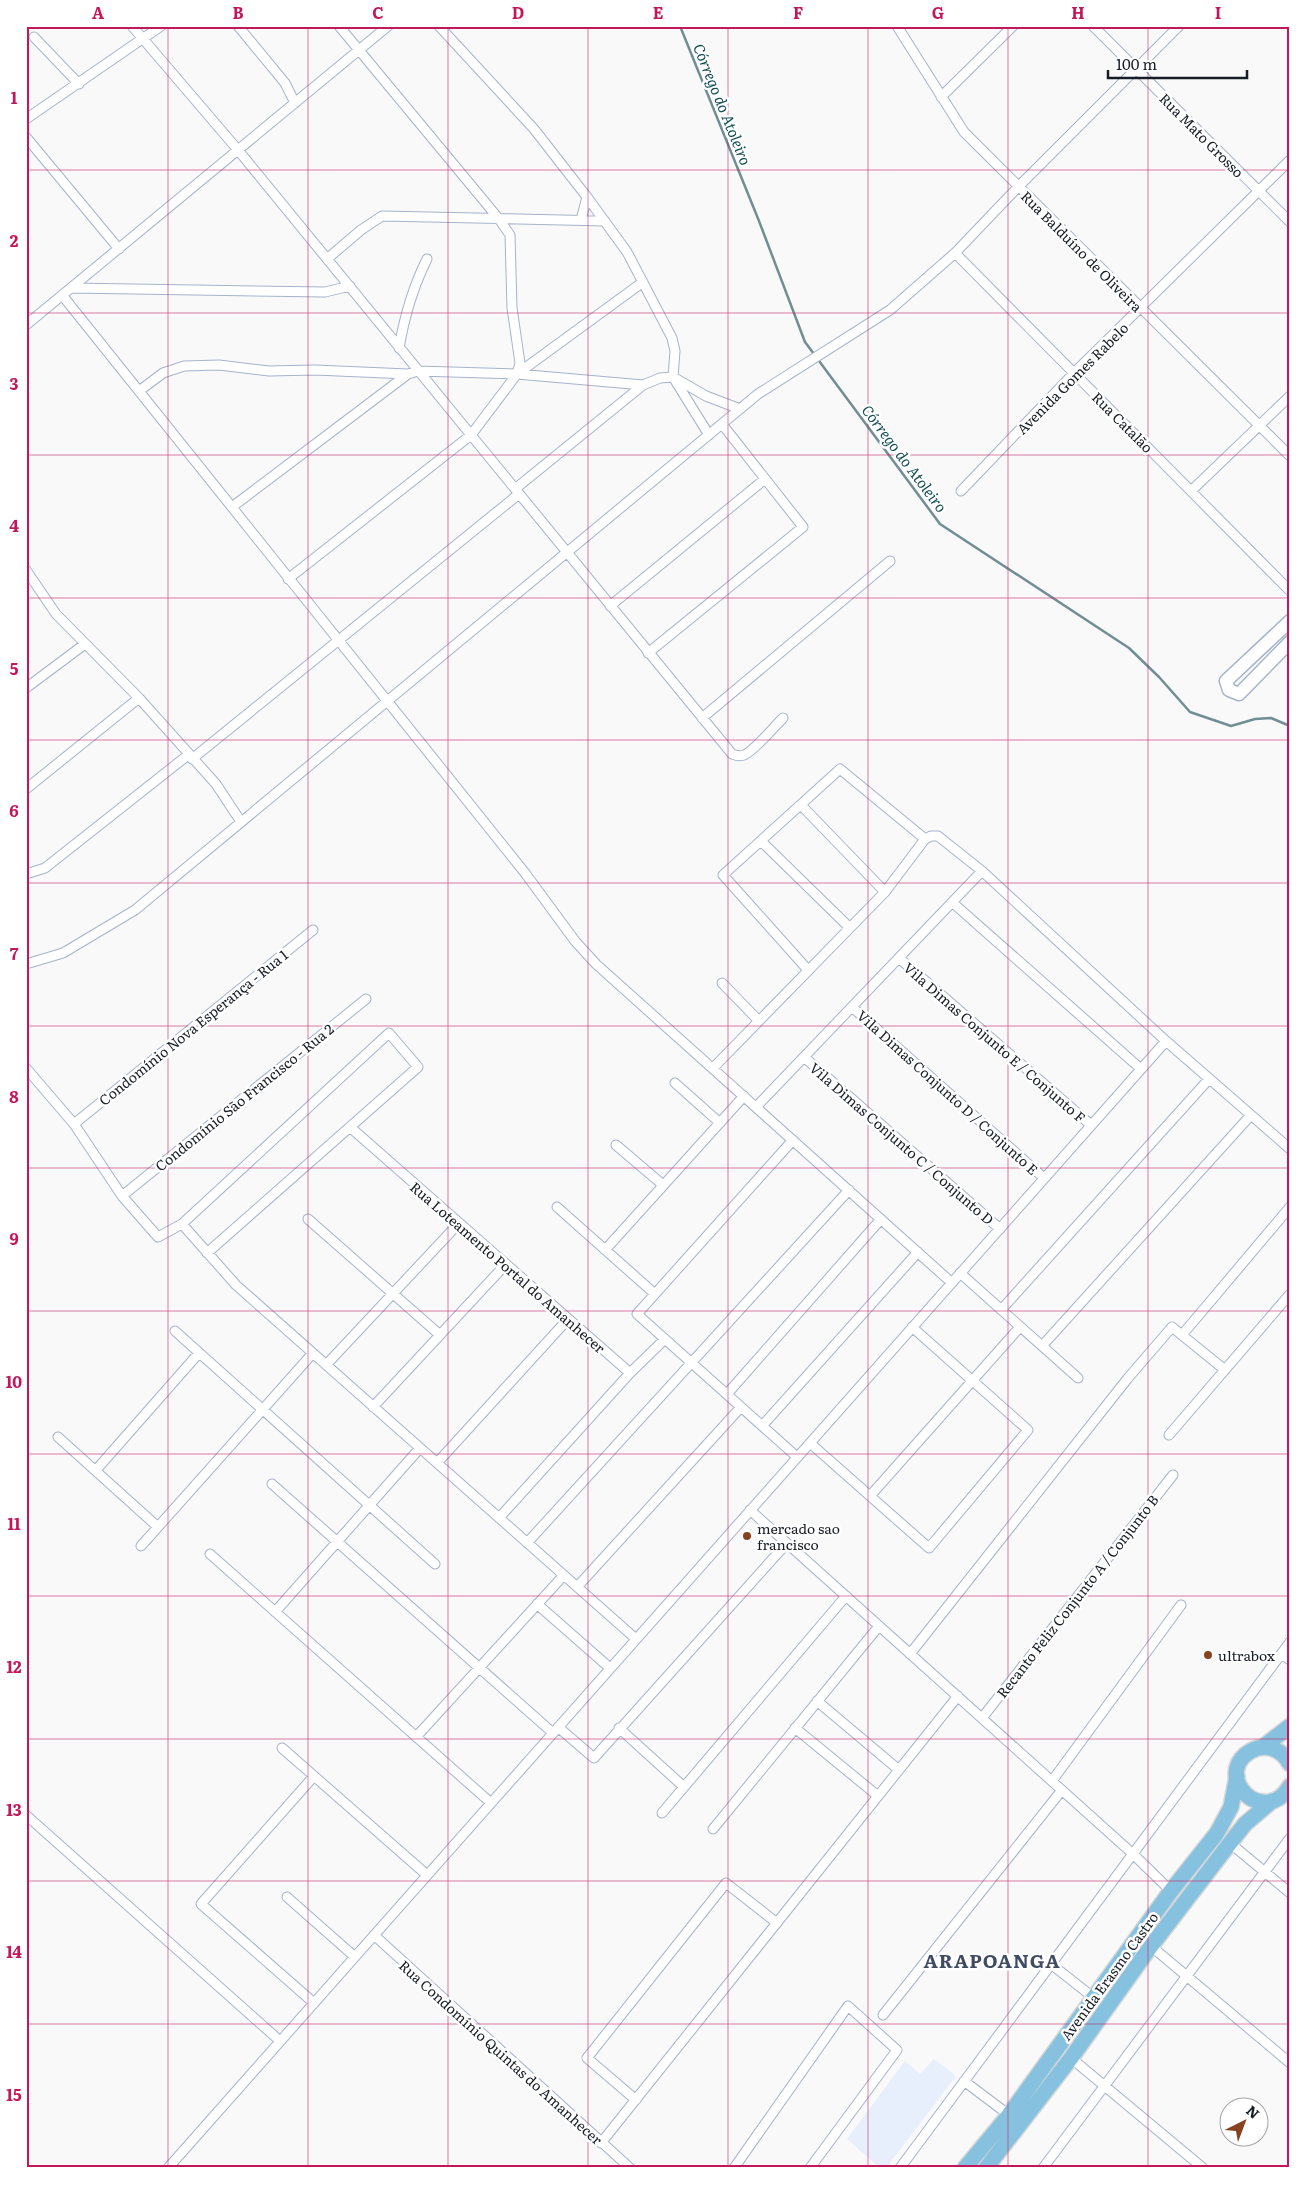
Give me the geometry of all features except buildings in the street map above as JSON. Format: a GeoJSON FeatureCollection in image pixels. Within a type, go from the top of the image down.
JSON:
{"type":"FeatureCollection","features":[{"type":"Feature","properties":{"kind":"main road"},"geometry":{"type":"LineString","coordinates":[[1263,1747],[1290,1726]]}},
{"type":"Feature","properties":{"kind":"main road"},"geometry":{"type":"LineString","coordinates":[[1263,1747],[1274,1748],[1283,1754],[1290,1764]]}},
{"type":"Feature","properties":{"kind":"main road","name":"Avenida Erasmo Castro"},"geometry":{"type":"LineString","coordinates":[[965,2168],[1009,2115],[1171,1891],[1218,1833],[1231,1807],[1237,1769],[1244,1756],[1253,1750],[1263,1747]]}},
{"type":"Feature","properties":{"kind":"main road"},"geometry":{"type":"LineString","coordinates":[[1237,1776],[1239,1786],[1246,1795],[1255,1801],[1284,1795]]}},
{"type":"Feature","properties":{"kind":"main road","name":"Avenida Erasmo Castro"},"geometry":{"type":"LineString","coordinates":[[986,2168],[1071,2058],[1151,1946],[1245,1824],[1284,1795]]}},
{"type":"Feature","properties":{"kind":"street"},"geometry":{"type":"LineString","coordinates":[[132,26],[238,150],[732,754],[736,756],[744,755],[783,718]]}},
{"type":"Feature","properties":{"kind":"street"},"geometry":{"type":"LineString","coordinates":[[26,119],[144,40],[161,26]]}},
{"type":"Feature","properties":{"kind":"street"},"geometry":{"type":"LineString","coordinates":[[238,26],[284,83],[295,103]]}},
{"type":"Feature","properties":{"kind":"street"},"geometry":{"type":"LineString","coordinates":[[339,26],[500,219],[510,235],[512,308],[520,363],[517,374]]}},
{"type":"Feature","properties":{"kind":"street"},"geometry":{"type":"LineString","coordinates":[[26,325],[388,26]]}},
{"type":"Feature","properties":{"kind":"street"},"geometry":{"type":"LineString","coordinates":[[438,26],[534,129],[627,252],[672,338],[675,352],[672,377],[709,434]]}},
{"type":"Feature","properties":{"kind":"street","name":"Rua Balduíno de Oliveira"},"geometry":{"type":"LineString","coordinates":[[897,26],[964,132],[1290,456]]}},
{"type":"Feature","properties":{"kind":"street"},"geometry":{"type":"LineString","coordinates":[[941,97],[1013,26]]}},
{"type":"Feature","properties":{"kind":"street","name":"Rua Mato Grosso"},"geometry":{"type":"LineString","coordinates":[[1093,26],[1290,222]]}},
{"type":"Feature","properties":{"kind":"street"},"geometry":{"type":"LineString","coordinates":[[26,964],[63,953],[135,910],[758,394],[890,310],[955,253],[1018,187],[1179,26]]}},
{"type":"Feature","properties":{"kind":"street"},"geometry":{"type":"LineString","coordinates":[[34,37],[79,84]]}},
{"type":"Feature","properties":{"kind":"street"},"geometry":{"type":"LineString","coordinates":[[26,137],[119,249]]}},
{"type":"Feature","properties":{"kind":"street","name":"Avenida Gomes Rabelo"},"geometry":{"type":"LineString","coordinates":[[961,491],[1074,373],[1290,160]]}},
{"type":"Feature","properties":{"kind":"street"},"geometry":{"type":"LineString","coordinates":[[581,220],[587,197]]}},
{"type":"Feature","properties":{"kind":"street"},"geometry":{"type":"LineString","coordinates":[[327,259],[361,230],[382,216],[605,222]]}},
{"type":"Feature","properties":{"kind":"street","name":"Rua Catalão"},"geometry":{"type":"LineString","coordinates":[[955,253],[1290,591]]}},
{"type":"Feature","properties":{"kind":"street"},"geometry":{"type":"LineString","coordinates":[[400,348],[402,329],[420,274],[427,259]]}},
{"type":"Feature","properties":{"kind":"street"},"geometry":{"type":"LineString","coordinates":[[288,579],[472,435],[517,374],[642,282]]}},
{"type":"Feature","properties":{"kind":"street"},"geometry":{"type":"LineString","coordinates":[[71,288],[325,292],[350,286]]}},
{"type":"Feature","properties":{"kind":"street"},"geometry":{"type":"LineString","coordinates":[[62,296],[524,873],[575,941],[596,964],[952,1283]]}},
{"type":"Feature","properties":{"kind":"street"},"geometry":{"type":"LineString","coordinates":[[139,391],[163,373],[184,366],[219,365],[269,371],[315,370],[408,374],[418,371],[517,374],[643,385]]}},
{"type":"Feature","properties":{"kind":"street"},"geometry":{"type":"LineString","coordinates":[[232,507],[408,374]]}},
{"type":"Feature","properties":{"kind":"street"},"geometry":{"type":"LineString","coordinates":[[26,874],[45,868],[338,641],[643,385],[660,378],[672,377],[706,396],[740,409]]}},
{"type":"Feature","properties":{"kind":"street"},"geometry":{"type":"LineString","coordinates":[[1191,491],[1290,396]]}},
{"type":"Feature","properties":{"kind":"street"},"geometry":{"type":"LineString","coordinates":[[648,653],[803,527],[722,424]]}},
{"type":"Feature","properties":{"kind":"street"},"geometry":{"type":"LineString","coordinates":[[610,606],[765,479]]}},
{"type":"Feature","properties":{"kind":"street"},"geometry":{"type":"LineString","coordinates":[[702,718],[890,561]]}},
{"type":"Feature","properties":{"kind":"street"},"geometry":{"type":"LineString","coordinates":[[26,570],[30,584],[85,644],[139,698],[216,784],[241,822]]}},
{"type":"Feature","properties":{"kind":"street"},"geometry":{"type":"LineString","coordinates":[[1290,621],[1226,681],[1229,690],[1239,694],[1290,642]]}},
{"type":"Feature","properties":{"kind":"street"},"geometry":{"type":"LineString","coordinates":[[26,688],[85,644]]}},
{"type":"Feature","properties":{"kind":"street"},"geometry":{"type":"LineString","coordinates":[[26,789],[139,698]]}},
{"type":"Feature","properties":{"kind":"street"},"geometry":{"type":"LineString","coordinates":[[808,970],[723,875],[840,769],[925,839]]}},
{"type":"Feature","properties":{"kind":"street"},"geometry":{"type":"LineString","coordinates":[[801,805],[885,892]]}},
{"type":"Feature","properties":{"kind":"street"},"geometry":{"type":"LineString","coordinates":[[713,1068],[885,892],[925,839],[931,836],[938,836],[982,871],[1166,1041],[1290,1149]]}},
{"type":"Feature","properties":{"kind":"street"},"geometry":{"type":"LineString","coordinates":[[761,841],[850,928]]}},
{"type":"Feature","properties":{"kind":"street"},"geometry":{"type":"LineString","coordinates":[[756,1107],[982,871]]}},
{"type":"Feature","properties":{"kind":"street"},"geometry":{"type":"LineString","coordinates":[[953,903],[1141,1069]]}},
{"type":"Feature","properties":{"kind":"street","name":"Condomínio Nova Esperança - Rua 1"},"geometry":{"type":"LineString","coordinates":[[74,1124],[313,930]]}},
{"type":"Feature","properties":{"kind":"street","name":"Vila Dimas Conjunto E / Conjunto F"},"geometry":{"type":"LineString","coordinates":[[899,958],[1091,1125]]}},
{"type":"Feature","properties":{"kind":"street"},"geometry":{"type":"LineString","coordinates":[[722,983],[759,1021]]}},
{"type":"Feature","properties":{"kind":"street","name":"Condomínio São Francisco - Rua 2"},"geometry":{"type":"LineString","coordinates":[[122,1196],[366,999]]}},
{"type":"Feature","properties":{"kind":"street","name":"Vila Dimas Conjunto D / Conjunto E"},"geometry":{"type":"LineString","coordinates":[[852,1007],[1044,1178]]}},
{"type":"Feature","properties":{"kind":"street"},"geometry":{"type":"LineString","coordinates":[[26,1068],[74,1124],[122,1196],[158,1237],[182,1224],[389,1033],[418,1067],[207,1253]]}},
{"type":"Feature","properties":{"kind":"street"},"geometry":{"type":"LineString","coordinates":[[168,2168],[1166,1041]]}},
{"type":"Feature","properties":{"kind":"street","name":"Vila Dimas Conjunto C / Conjunto D"},"geometry":{"type":"LineString","coordinates":[[804,1057],[1000,1229]]}},
{"type":"Feature","properties":{"kind":"street"},"geometry":{"type":"LineString","coordinates":[[1001,1310],[1209,1079]]}},
{"type":"Feature","properties":{"kind":"street"},"geometry":{"type":"LineString","coordinates":[[675,1083],[720,1123]]}},
{"type":"Feature","properties":{"kind":"street"},"geometry":{"type":"LineString","coordinates":[[605,1250],[744,1096]]}},
{"type":"Feature","properties":{"kind":"street"},"geometry":{"type":"LineString","coordinates":[[1042,1346],[1251,1114]]}},
{"type":"Feature","properties":{"kind":"street","name":"Rua Loteamento Portal do Amanhecer"},"geometry":{"type":"LineString","coordinates":[[350,1127],[630,1374]]}},
{"type":"Feature","properties":{"kind":"street"},"geometry":{"type":"LineString","coordinates":[[793,1140],[637,1314],[797,1457]]}},
{"type":"Feature","properties":{"kind":"street"},"geometry":{"type":"LineString","coordinates":[[616,1145],[663,1185]]}},
{"type":"Feature","properties":{"kind":"street"},"geometry":{"type":"LineString","coordinates":[[527,1543],[693,1364],[849,1190]]}},
{"type":"Feature","properties":{"kind":"street"},"geometry":{"type":"LineString","coordinates":[[557,1206],[655,1294]]}},
{"type":"Feature","properties":{"kind":"street"},"geometry":{"type":"LineString","coordinates":[[1182,1335],[1290,1207]]}},
{"type":"Feature","properties":{"kind":"street"},"geometry":{"type":"LineString","coordinates":[[308,1219],[440,1336]]}},
{"type":"Feature","properties":{"kind":"street"},"geometry":{"type":"LineString","coordinates":[[727,1394],[881,1219]]}},
{"type":"Feature","properties":{"kind":"street"},"geometry":{"type":"LineString","coordinates":[[182,1224],[236,1285],[636,1639]]}},
{"type":"Feature","properties":{"kind":"street"},"geometry":{"type":"LineString","coordinates":[[326,1365],[459,1224]]}},
{"type":"Feature","properties":{"kind":"street"},"geometry":{"type":"LineString","coordinates":[[762,1426],[918,1252]]}},
{"type":"Feature","properties":{"kind":"street"},"geometry":{"type":"LineString","coordinates":[[373,1407],[506,1264]]}},
{"type":"Feature","properties":{"kind":"street"},"geometry":{"type":"LineString","coordinates":[[960,1273],[1078,1378]]}},
{"type":"Feature","properties":{"kind":"street"},"geometry":{"type":"LineString","coordinates":[[1169,1435],[1290,1294]]}},
{"type":"Feature","properties":{"kind":"street"},"geometry":{"type":"LineString","coordinates":[[437,1463],[568,1319]]}},
{"type":"Feature","properties":{"kind":"street"},"geometry":{"type":"LineString","coordinates":[[870,1496],[1020,1327]]}},
{"type":"Feature","properties":{"kind":"street"},"geometry":{"type":"LineString","coordinates":[[910,1654],[1107,1404],[1172,1327],[1225,1370]]}},
{"type":"Feature","properties":{"kind":"street"},"geometry":{"type":"LineString","coordinates":[[810,1443],[929,1548],[1028,1430],[912,1328]]}},
{"type":"Feature","properties":{"kind":"street"},"geometry":{"type":"LineString","coordinates":[[175,1331],[435,1564]]}},
{"type":"Feature","properties":{"kind":"street"},"geometry":{"type":"LineString","coordinates":[[499,1518],[630,1374],[665,1339]]}},
{"type":"Feature","properties":{"kind":"street"},"geometry":{"type":"LineString","coordinates":[[96,1470],[199,1353]]}},
{"type":"Feature","properties":{"kind":"street"},"geometry":{"type":"LineString","coordinates":[[141,1546],[313,1353]]}},
{"type":"Feature","properties":{"kind":"street"},"geometry":{"type":"LineString","coordinates":[[577,1587],[741,1407]]}},
{"type":"Feature","properties":{"kind":"street"},"geometry":{"type":"LineString","coordinates":[[58,1437],[158,1526]]}},
{"type":"Feature","properties":{"kind":"street"},"geometry":{"type":"LineString","coordinates":[[275,1612],[420,1448]]}},
{"type":"Feature","properties":{"kind":"street","name":"Recanto Feliz Conjunto A / Conjunto B"},"geometry":{"type":"LineString","coordinates":[[982,1718],[1173,1475]]}},
{"type":"Feature","properties":{"kind":"street"},"geometry":{"type":"LineString","coordinates":[[272,1484],[479,1668],[594,1758],[786,1542]]}},
{"type":"Feature","properties":{"kind":"street"},"geometry":{"type":"LineString","coordinates":[[750,1510],[1133,1854],[1171,1891]]}},
{"type":"Feature","properties":{"kind":"street"},"geometry":{"type":"LineString","coordinates":[[210,1554],[491,1803]]}},
{"type":"Feature","properties":{"kind":"street"},"geometry":{"type":"LineString","coordinates":[[416,1737],[564,1575]]}},
{"type":"Feature","properties":{"kind":"street"},"geometry":{"type":"LineString","coordinates":[[662,1813],[846,1596]]}},
{"type":"Feature","properties":{"kind":"street"},"geometry":{"type":"LineString","coordinates":[[537,1604],[610,1668]]}},
{"type":"Feature","properties":{"kind":"street"},"geometry":{"type":"LineString","coordinates":[[1052,1781],[1180,1605]]}},
{"type":"Feature","properties":{"kind":"street"},"geometry":{"type":"LineString","coordinates":[[713,1829],[879,1626]]}},
{"type":"Feature","properties":{"kind":"street"},"geometry":{"type":"LineString","coordinates":[[900,2168],[1290,1642]]}},
{"type":"Feature","properties":{"kind":"street"},"geometry":{"type":"LineString","coordinates":[[1281,1654],[1290,1660]]}},
{"type":"Feature","properties":{"kind":"street"},"geometry":{"type":"LineString","coordinates":[[601,2143],[958,1696]]}},
{"type":"Feature","properties":{"kind":"street"},"geometry":{"type":"LineString","coordinates":[[817,1701],[899,1770]]}},
{"type":"Feature","properties":{"kind":"street"},"geometry":{"type":"LineString","coordinates":[[619,1728],[684,1787]]}},
{"type":"Feature","properties":{"kind":"street"},"geometry":{"type":"LineString","coordinates":[[795,1728],[878,1796]]}},
{"type":"Feature","properties":{"kind":"street"},"geometry":{"type":"LineString","coordinates":[[282,1748],[427,1875]]}},
{"type":"Feature","properties":{"kind":"street"},"geometry":{"type":"LineString","coordinates":[[314,1776],[201,1904],[314,2003]]}},
{"type":"Feature","properties":{"kind":"street"},"geometry":{"type":"LineString","coordinates":[[884,2015],[1062,1790]]}},
{"type":"Feature","properties":{"kind":"street"},"geometry":{"type":"LineString","coordinates":[[26,1815],[280,2041]]}},
{"type":"Feature","properties":{"kind":"street"},"geometry":{"type":"LineString","coordinates":[[1043,2168],[1290,1838]]}},
{"type":"Feature","properties":{"kind":"street"},"geometry":{"type":"LineString","coordinates":[[1230,1843],[1290,1893]]}},
{"type":"Feature","properties":{"kind":"street"},"geometry":{"type":"LineString","coordinates":[[636,2100],[587,2058],[726,1883],[777,1923]]}},
{"type":"Feature","properties":{"kind":"street"},"geometry":{"type":"LineString","coordinates":[[287,1896],[355,1957]]}},
{"type":"Feature","properties":{"kind":"street","name":"Rua Condomínio Quintas do Amanhecer"},"geometry":{"type":"LineString","coordinates":[[374,1935],[630,2168]]}},
{"type":"Feature","properties":{"kind":"street"},"geometry":{"type":"LineString","coordinates":[[1151,1946],[1290,2063]]}},
{"type":"Feature","properties":{"kind":"street"},"geometry":{"type":"LineString","coordinates":[[1051,1964],[1094,1998]]}},
{"type":"Feature","properties":{"kind":"street"},"geometry":{"type":"LineString","coordinates":[[734,2168],[848,2006],[896,2050],[810,2168]]}},
{"type":"Feature","properties":{"kind":"street"},"geometry":{"type":"LineString","coordinates":[[1071,2058],[1203,2168]]}},
{"type":"Feature","properties":{"kind":"street"},"geometry":{"type":"LineString","coordinates":[[964,2081],[1009,2115]]}},
{"type":"Feature","properties":{"kind":"shaded area"},"geometry":{"type":"Polygon","coordinates":[[[934,2059],[956,2076],[886,2168],[880,2168],[847,2139],[905,2061],[920,2074],[934,2059]]]}},
{"type":"Feature","properties":{"kind":"waterway","name":"Córrego do Atoleiro"},"geometry":{"type":"LineString","coordinates":[[680,26],[759,221],[805,342],[940,524],[1129,648],[1159,677],[1190,712],[1231,726],[1255,719],[1271,718],[1290,726]]}},
{"type":"Feature","properties":{"kind":"place","name":"mercado sao francisco"},"geometry":{"type":"Point","coordinates":[747,1536]}},
{"type":"Feature","properties":{"kind":"place","name":"ultrabox"},"geometry":{"type":"Point","coordinates":[1208,1655]}},
{"type":"Feature","properties":{"kind":"district","name":"ARAPOANGA"},"geometry":{"type":"Point","coordinates":[992,1960]}}]}
